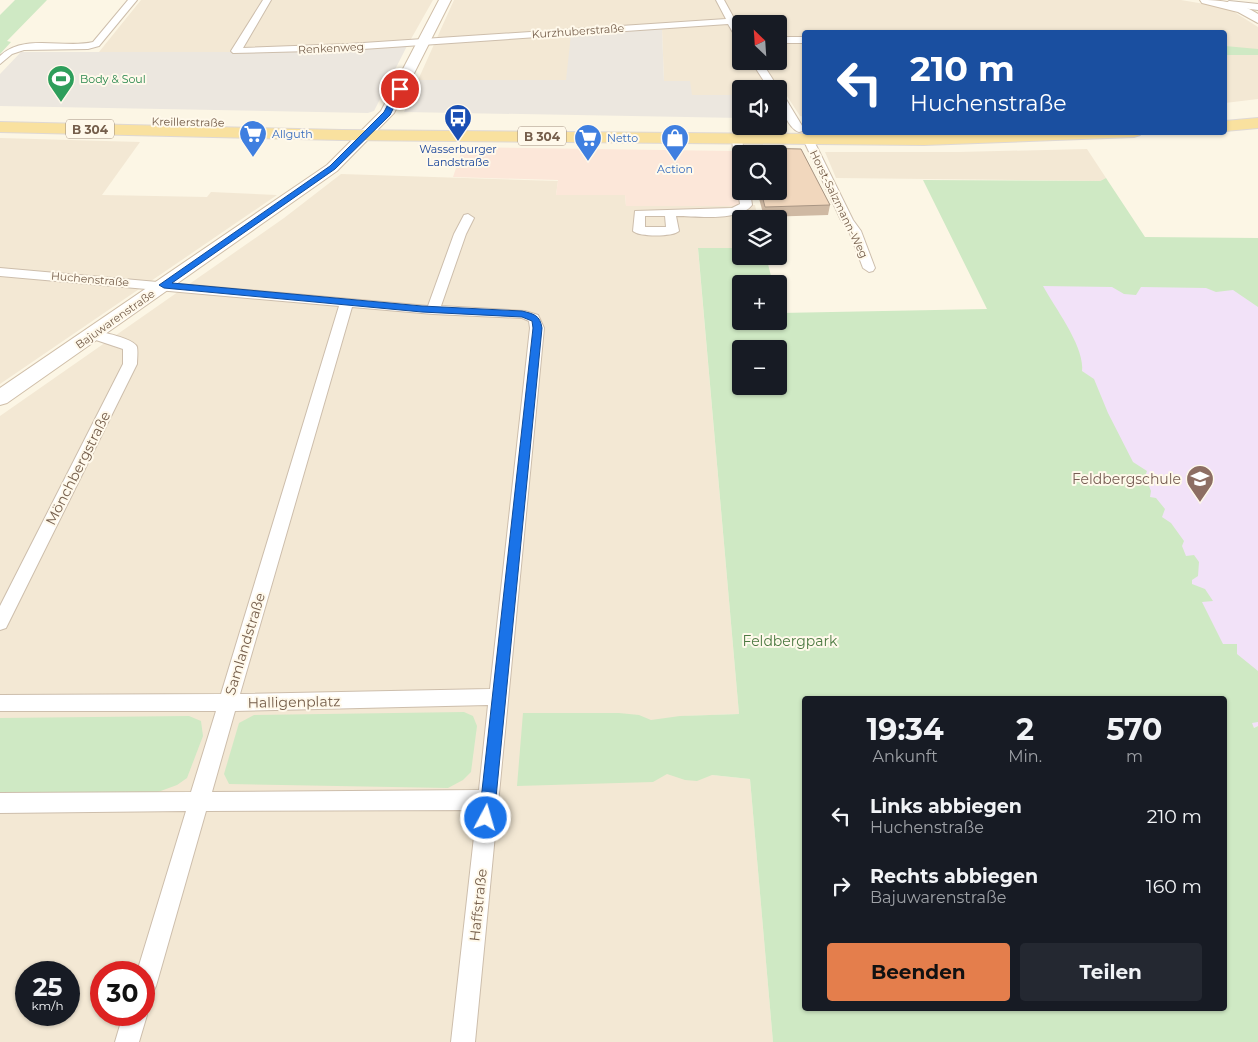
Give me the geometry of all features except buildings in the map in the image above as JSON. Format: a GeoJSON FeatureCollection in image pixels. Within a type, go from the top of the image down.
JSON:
{"type":"FeatureCollection","features":[{"type":"Feature","properties":{"kind":"main road","name":"Bajuwarenstraße"},"geometry":{"type":"LineString","coordinates":[[0,398],[332,168],[388,113],[445,0]]}},
{"type":"Feature","properties":{"kind":"main road"},"geometry":{"type":"LineString","coordinates":[[1206,0],[1229,4],[1242,9],[1258,19]]}},
{"type":"Feature","properties":{"kind":"main road"},"geometry":{"type":"LineString","coordinates":[[1227,115],[1258,112]]}},
{"type":"Feature","properties":{"kind":"main road","name":"Kreillerstraße"},"geometry":{"type":"LineString","coordinates":[[0,118],[372,130]]}},
{"type":"Feature","properties":{"kind":"main road"},"geometry":{"type":"LineString","coordinates":[[1227,126],[1258,123]]}},
{"type":"Feature","properties":{"kind":"main road","name":"Kreillerstraße"},"geometry":{"type":"LineString","coordinates":[[0,127],[372,130]]}},
{"type":"Feature","properties":{"kind":"main road","name":"B 304"},"geometry":{"type":"LineString","coordinates":[[372,130],[802,132]]}},
{"type":"Feature","properties":{"kind":"main road","name":"B 304"},"geometry":{"type":"LineString","coordinates":[[372,130],[737,138],[802,132]]}},
{"type":"Feature","properties":{"kind":"main road","name":"B 304"},"geometry":{"type":"LineString","coordinates":[[904,135],[1004,138],[1069,135]]}},
{"type":"Feature","properties":{"kind":"street"},"geometry":{"type":"LineString","coordinates":[[0,61],[9,52],[23,47],[88,46],[96,44],[133,0]]}},
{"type":"Feature","properties":{"kind":"street","name":"Renkenweg"},"geometry":{"type":"LineString","coordinates":[[267,0],[236,51],[311,49],[424,42]]}},
{"type":"Feature","properties":{"kind":"street"},"geometry":{"type":"LineString","coordinates":[[720,0],[732,21]]}},
{"type":"Feature","properties":{"kind":"street"},"geometry":{"type":"LineString","coordinates":[[1229,4],[1258,7]]}},
{"type":"Feature","properties":{"kind":"street","name":"Kurzhuberstraße"},"geometry":{"type":"LineString","coordinates":[[424,42],[732,21]]}},
{"type":"Feature","properties":{"kind":"street"},"geometry":{"type":"LineString","coordinates":[[788,40],[802,40]]}},
{"type":"Feature","properties":{"kind":"street","name":"Horst-Salzmann-Weg"},"geometry":{"type":"LineString","coordinates":[[787,108],[802,129]]}},
{"type":"Feature","properties":{"kind":"street","name":"Horst-Salzmann-Weg"},"geometry":{"type":"LineString","coordinates":[[805,135],[847,220],[855,231],[869,268]]}},
{"type":"Feature","properties":{"kind":"street"},"geometry":{"type":"LineString","coordinates":[[737,138],[738,145]]}},
{"type":"Feature","properties":{"kind":"street"},"geometry":{"type":"LineString","coordinates":[[670,212],[732,212],[741,210],[746,205],[745,200]]}},
{"type":"Feature","properties":{"kind":"street"},"geometry":{"type":"LineString","coordinates":[[433,310],[460,234],[468,218]]}},
{"type":"Feature","properties":{"kind":"street","name":"Huchenstraße"},"geometry":{"type":"LineString","coordinates":[[0,272],[433,310],[522,314],[532,316],[536,320]]}},
{"type":"Feature","properties":{"kind":"street","name":"Samlandstraße"},"geometry":{"type":"LineString","coordinates":[[151,961],[347,302]]}},
{"type":"Feature","properties":{"kind":"street","name":"Haffstraße"},"geometry":{"type":"LineString","coordinates":[[463,1042],[538,328],[536,320]]}},
{"type":"Feature","properties":{"kind":"street","name":"Mönchbergstraße"},"geometry":{"type":"LineString","coordinates":[[0,622],[130,364],[130,347],[124,343],[92,334]]}},
{"type":"Feature","properties":{"kind":"street","name":"Halligenplatz"},"geometry":{"type":"LineString","coordinates":[[0,703],[227,703],[499,697]]}},
{"type":"Feature","properties":{"kind":"street"},"geometry":{"type":"LineString","coordinates":[[0,803],[488,800]]}},
{"type":"Feature","properties":{"kind":"street"},"geometry":{"type":"LineString","coordinates":[[127,1042],[132,1026]]}},
{"type":"Feature","properties":{"kind":"shaded area"},"geometry":{"type":"Polygon","coordinates":[[[141,0],[433,0],[407,46],[306,52],[99,52],[141,0]]]}},
{"type":"Feature","properties":{"kind":"shaded area"},"geometry":{"type":"Polygon","coordinates":[[[454,0],[1181,0],[1228,8],[1258,27],[1258,99],[1227,103],[1227,30],[802,30],[802,116],[787,96],[787,80],[732,80],[732,95],[692,95],[664,81],[662,29],[566,80],[418,80],[454,0]]]}},
{"type":"Feature","properties":{"kind":"shaded area"},"geometry":{"type":"Polygon","coordinates":[[[662,29],[664,81],[690,81],[692,95],[732,95],[732,118],[404,112],[418,80],[566,80],[571,34],[662,29]]]}},
{"type":"Feature","properties":{"kind":"shaded area"},"geometry":{"type":"Polygon","coordinates":[[[407,46],[374,111],[368,113],[0,106],[0,74],[21,52],[306,52],[407,46]]]}},
{"type":"Feature","properties":{"kind":"shaded area"},"geometry":{"type":"Polygon","coordinates":[[[0,138],[140,142],[102,195],[207,197],[211,192],[277,195],[0,384],[0,138]]]}},
{"type":"Feature","properties":{"kind":"shaded area"},"geometry":{"type":"Polygon","coordinates":[[[463,147],[732,151],[732,200],[739,200],[740,206],[626,206],[625,195],[556,195],[558,180],[453,177],[463,147]]]}},
{"type":"Feature","properties":{"kind":"shaded area"},"geometry":{"type":"Polygon","coordinates":[[[1087,149],[1106,178],[1100,181],[836,178],[825,152],[959,152],[1087,149]]]}},
{"type":"Feature","properties":{"kind":"shaded area"},"geometry":{"type":"Polygon","coordinates":[[[341,174],[558,181],[556,195],[625,195],[626,206],[755,205],[756,210],[732,210],[732,248],[698,249],[739,714],[684,716],[712,775],[750,779],[773,1042],[0,1042],[0,416],[284,218],[341,174]]]}},
{"type":"Feature","properties":{"kind":"shaded area","name":"Feldbergschule"},"geometry":{"type":"Polygon","coordinates":[[[1029,277],[1258,279],[1258,726],[1254,728],[1029,277]]]}},
{"type":"Feature","properties":{"kind":"green space"},"geometry":{"type":"Polygon","coordinates":[[[15,0],[47,0],[7,41],[11,42],[0,54],[0,15],[15,0]]]}},
{"type":"Feature","properties":{"kind":"green space"},"geometry":{"type":"Polygon","coordinates":[[[1227,46],[1258,49],[1258,55],[1227,55],[1227,46]]]}},
{"type":"Feature","properties":{"kind":"green space","name":"Feldbergpark"},"geometry":{"type":"Polygon","coordinates":[[[1106,178],[1145,237],[1258,238],[1258,307],[1233,290],[1216,292],[1206,288],[1141,287],[1136,295],[1124,294],[1112,287],[1043,286],[1074,339],[1082,361],[1082,371],[1094,379],[1108,413],[1133,462],[1147,471],[1145,476],[1151,491],[1150,497],[1156,498],[1165,509],[1162,517],[1171,523],[1184,541],[1182,546],[1186,556],[1194,555],[1199,562],[1198,576],[1192,580],[1192,584],[1205,589],[1213,601],[1202,602],[1223,644],[1237,644],[1237,654],[1258,671],[1258,722],[1252,723],[1254,728],[1258,726],[1258,1042],[773,1042],[750,779],[712,775],[697,781],[685,780],[667,774],[653,782],[517,786],[523,713],[619,713],[639,715],[651,720],[680,716],[739,714],[698,248],[732,248],[732,265],[768,265],[771,275],[732,275],[732,330],[787,330],[787,313],[987,309],[923,180],[1100,181],[1106,178]]]}},
{"type":"Feature","properties":{"kind":"green space"},"geometry":{"type":"Polygon","coordinates":[[[464,712],[473,716],[477,726],[471,772],[463,780],[448,788],[229,784],[224,774],[239,723],[254,715],[464,712]]]}},
{"type":"Feature","properties":{"kind":"green space"},"geometry":{"type":"Polygon","coordinates":[[[189,716],[201,721],[203,736],[187,778],[177,785],[158,792],[0,792],[0,718],[189,716]]]}},
{"type":"Feature","properties":{"kind":"place","name":"Body & Soul"},"geometry":{"type":"Point","coordinates":[61,103]}},
{"type":"Feature","properties":{"kind":"place","name":"Wasserburger Landstraße"},"geometry":{"type":"Point","coordinates":[458,142]}},
{"type":"Feature","properties":{"kind":"place","name":"Allguth"},"geometry":{"type":"Point","coordinates":[253,158]}},
{"type":"Feature","properties":{"kind":"place","name":"Netto"},"geometry":{"type":"Point","coordinates":[588,162]}},
{"type":"Feature","properties":{"kind":"place","name":"Action"},"geometry":{"type":"Point","coordinates":[675,162]}},
{"type":"Feature","properties":{"kind":"place","name":"Feldbergschule"},"geometry":{"type":"Point","coordinates":[1200,503]}},
{"type":"Feature","properties":{"kind":"route"},"geometry":{"type":"LineString","coordinates":[[400,89],[388,113],[332,168],[164,285],[422,309],[522,314],[532,316],[536,320],[538,328],[486,818]]}}]}
